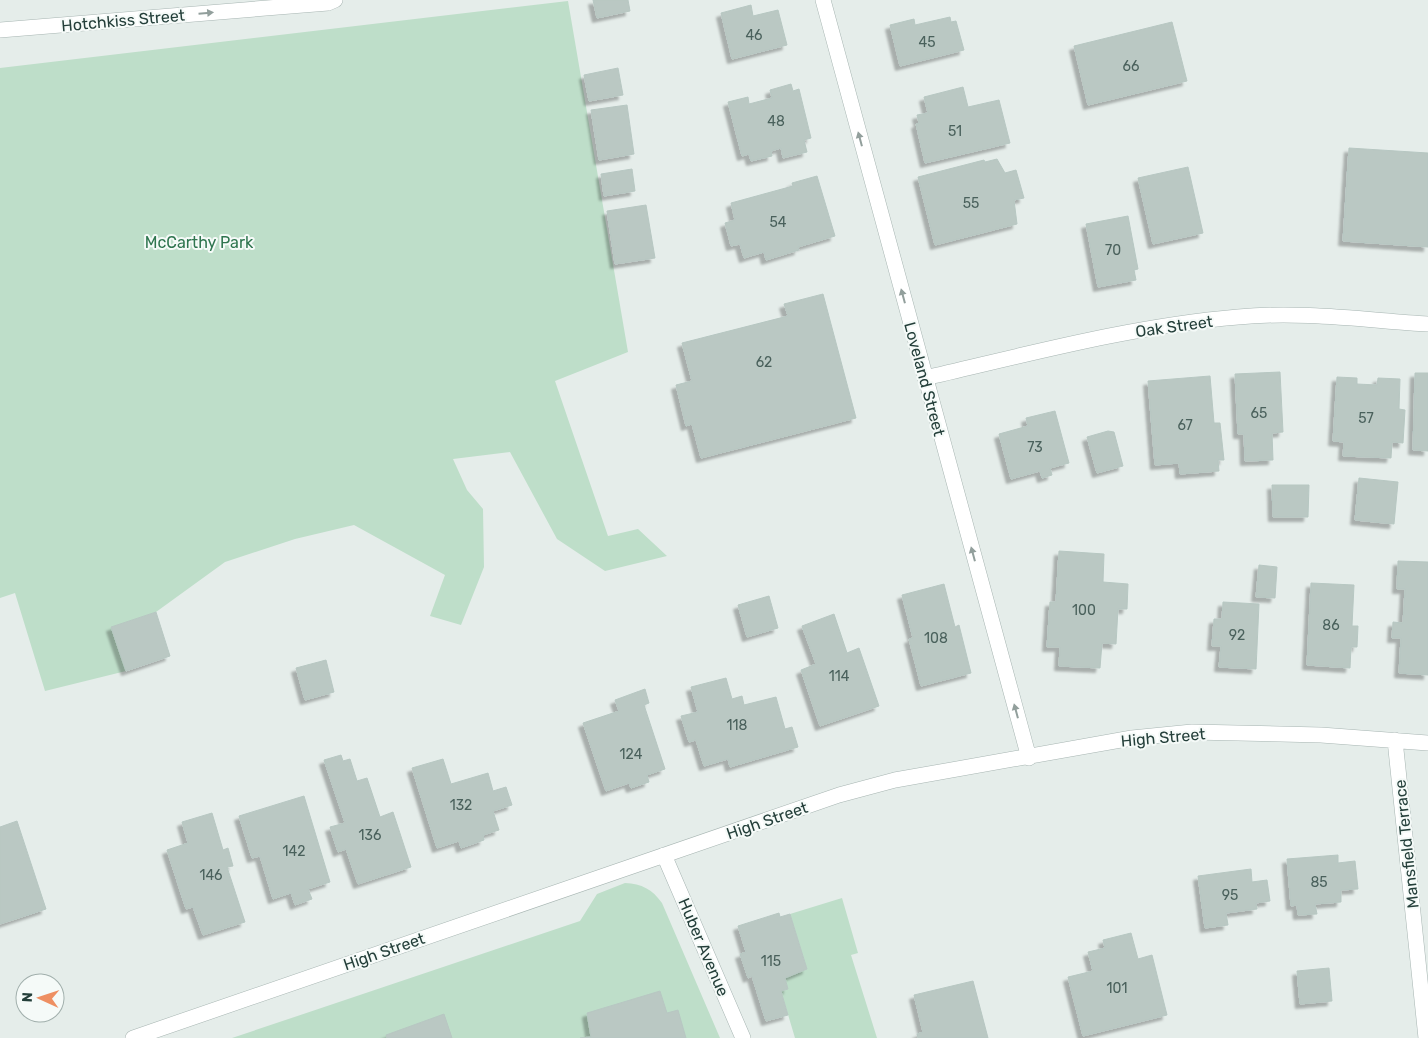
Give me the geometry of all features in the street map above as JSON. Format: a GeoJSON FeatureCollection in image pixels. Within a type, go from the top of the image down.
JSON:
{"type":"FeatureCollection","features":[{"type":"Feature","properties":{"kind":"street","name":"Hotchkiss Street"},"geometry":{"type":"LineString","coordinates":[[0,30],[328,3],[335,0]]}},
{"type":"Feature","properties":{"kind":"street","name":"Loveland Street"},"geometry":{"type":"LineString","coordinates":[[823,0],[1029,758]]}},
{"type":"Feature","properties":{"kind":"street","name":"Oak Street"},"geometry":{"type":"LineString","coordinates":[[925,378],[1114,335],[1176,324],[1240,317],[1305,316],[1428,324]]}},
{"type":"Feature","properties":{"kind":"street","name":"High Street"},"geometry":{"type":"LineString","coordinates":[[133,1038],[840,795],[895,780],[1029,758],[1132,738],[1192,732],[1259,732],[1428,743]]}},
{"type":"Feature","properties":{"kind":"street","name":"Mansfield Terrace"},"geometry":{"type":"LineString","coordinates":[[1395,740],[1426,1038]]}},
{"type":"Feature","properties":{"kind":"street","name":"Huber Avenue"},"geometry":{"type":"LineString","coordinates":[[664,855],[743,1038]]}},
{"type":"Feature","properties":{"kind":"green space","name":"McCarthy Park"},"geometry":{"type":"Polygon","coordinates":[[[568,1],[628,352],[555,381],[608,536],[638,529],[667,556],[605,571],[557,539],[510,452],[453,459],[467,490],[483,509],[484,567],[461,625],[430,616],[445,575],[354,525],[295,539],[225,562],[156,612],[112,627],[126,671],[45,691],[15,593],[0,598],[0,68],[568,1]]]}},
{"type":"Feature","properties":{"kind":"green space"},"geometry":{"type":"Polygon","coordinates":[[[625,883],[646,888],[662,903],[720,1038],[232,1038],[580,921],[597,894],[625,883]]]}},
{"type":"Feature","properties":{"kind":"green space"},"geometry":{"type":"Polygon","coordinates":[[[842,898],[858,953],[851,955],[877,1038],[795,1038],[781,991],[788,989],[785,978],[807,969],[790,914],[842,898]]]}},
{"type":"Feature","properties":{"kind":"building"},"geometry":{"type":"Polygon","coordinates":[[[593,0],[628,0],[630,11],[597,18],[593,0]]]}},
{"type":"Feature","properties":{"kind":"building"},"geometry":{"type":"Polygon","coordinates":[[[751,5],[753,16],[778,10],[787,45],[732,59],[721,13],[751,5]]]}},
{"type":"Feature","properties":{"kind":"building"},"geometry":{"type":"Polygon","coordinates":[[[950,17],[951,22],[956,21],[964,50],[900,66],[890,25],[914,19],[915,25],[950,17]]]}},
{"type":"Feature","properties":{"kind":"building"},"geometry":{"type":"Polygon","coordinates":[[[1172,22],[1187,81],[1088,105],[1074,46],[1172,22]]]}},
{"type":"Feature","properties":{"kind":"building"},"geometry":{"type":"Polygon","coordinates":[[[618,68],[623,95],[589,101],[584,75],[618,68]]]}},
{"type":"Feature","properties":{"kind":"building"},"geometry":{"type":"Polygon","coordinates":[[[791,84],[793,91],[799,89],[811,138],[804,140],[807,152],[783,158],[781,148],[771,151],[772,156],[751,161],[749,154],[742,156],[728,102],[748,97],[749,104],[772,98],[770,90],[791,84]]]}},
{"type":"Feature","properties":{"kind":"building"},"geometry":{"type":"Polygon","coordinates":[[[963,87],[968,107],[999,100],[1010,143],[925,163],[916,124],[919,123],[917,115],[928,113],[924,97],[963,87]]]}},
{"type":"Feature","properties":{"kind":"building"},"geometry":{"type":"Polygon","coordinates":[[[627,105],[634,154],[599,160],[591,110],[627,105]]]}},
{"type":"Feature","properties":{"kind":"building"},"geometry":{"type":"Polygon","coordinates":[[[1349,148],[1428,153],[1428,247],[1343,241],[1349,148]]]}},
{"type":"Feature","properties":{"kind":"building"},"geometry":{"type":"Polygon","coordinates":[[[997,159],[1005,173],[1016,170],[1024,198],[1014,200],[1017,224],[935,245],[918,177],[984,160],[985,162],[997,159]]]}},
{"type":"Feature","properties":{"kind":"building"},"geometry":{"type":"Polygon","coordinates":[[[1188,167],[1203,233],[1153,244],[1138,178],[1188,167]]]}},
{"type":"Feature","properties":{"kind":"building"},"geometry":{"type":"Polygon","coordinates":[[[632,169],[635,191],[604,196],[601,174],[632,169]]]}},
{"type":"Feature","properties":{"kind":"building"},"geometry":{"type":"Polygon","coordinates":[[[817,176],[835,236],[798,247],[799,250],[766,260],[764,252],[744,258],[740,244],[731,246],[725,223],[735,220],[731,203],[793,186],[792,183],[817,176]]]}},
{"type":"Feature","properties":{"kind":"building"},"geometry":{"type":"Polygon","coordinates":[[[646,205],[655,258],[615,264],[607,211],[646,205]]]}},
{"type":"Feature","properties":{"kind":"building"},"geometry":{"type":"Polygon","coordinates":[[[1128,216],[1138,269],[1134,270],[1136,280],[1098,287],[1086,224],[1128,216]]]}},
{"type":"Feature","properties":{"kind":"building"},"geometry":{"type":"Polygon","coordinates":[[[823,294],[856,418],[701,458],[692,424],[686,426],[676,385],[692,381],[682,343],[788,316],[784,304],[823,294]]]}},
{"type":"Feature","properties":{"kind":"building"},"geometry":{"type":"Polygon","coordinates":[[[1280,372],[1283,432],[1272,433],[1273,460],[1245,461],[1244,434],[1238,434],[1235,374],[1280,372]]]}},
{"type":"Feature","properties":{"kind":"building"},"geometry":{"type":"Polygon","coordinates":[[[1415,373],[1428,373],[1428,451],[1413,450],[1415,373]]]}},
{"type":"Feature","properties":{"kind":"building"},"geometry":{"type":"Polygon","coordinates":[[[1210,376],[1214,423],[1220,423],[1224,460],[1218,460],[1219,471],[1180,474],[1179,463],[1155,465],[1148,381],[1210,376]]]}},
{"type":"Feature","properties":{"kind":"building"},"geometry":{"type":"Polygon","coordinates":[[[1337,377],[1357,378],[1357,384],[1377,385],[1378,378],[1400,379],[1399,409],[1405,410],[1403,443],[1392,442],[1391,458],[1343,456],[1344,442],[1333,441],[1337,377]]]}},
{"type":"Feature","properties":{"kind":"building"},"geometry":{"type":"Polygon","coordinates":[[[1055,411],[1069,463],[1050,468],[1052,475],[1042,478],[1040,471],[1011,479],[999,434],[1028,426],[1026,418],[1055,411]]]}},
{"type":"Feature","properties":{"kind":"building"},"geometry":{"type":"Polygon","coordinates":[[[1108,431],[1114,432],[1123,466],[1097,473],[1087,437],[1108,431]]]}},
{"type":"Feature","properties":{"kind":"building"},"geometry":{"type":"Polygon","coordinates":[[[1359,478],[1398,482],[1394,524],[1355,520],[1359,478]]]}},
{"type":"Feature","properties":{"kind":"building"},"geometry":{"type":"Polygon","coordinates":[[[1272,485],[1309,485],[1308,517],[1273,517],[1272,485]]]}},
{"type":"Feature","properties":{"kind":"building"},"geometry":{"type":"Polygon","coordinates":[[[1059,551],[1104,554],[1103,582],[1128,584],[1127,609],[1118,609],[1116,644],[1102,643],[1100,668],[1059,666],[1060,647],[1047,647],[1050,602],[1056,602],[1059,551]]]}},
{"type":"Feature","properties":{"kind":"building"},"geometry":{"type":"Polygon","coordinates":[[[1398,561],[1428,562],[1428,675],[1399,673],[1401,638],[1392,638],[1393,622],[1403,623],[1405,589],[1397,589],[1398,561]]]}},
{"type":"Feature","properties":{"kind":"building"},"geometry":{"type":"Polygon","coordinates":[[[1259,565],[1277,567],[1275,598],[1256,597],[1259,565]]]}},
{"type":"Feature","properties":{"kind":"building"},"geometry":{"type":"Polygon","coordinates":[[[1311,583],[1354,585],[1352,626],[1358,626],[1357,647],[1351,647],[1350,668],[1307,665],[1311,583]]]}},
{"type":"Feature","properties":{"kind":"building"},"geometry":{"type":"Polygon","coordinates":[[[944,584],[955,627],[959,625],[971,673],[921,686],[909,639],[913,638],[902,595],[944,584]]]}},
{"type":"Feature","properties":{"kind":"building"},"geometry":{"type":"Polygon","coordinates":[[[769,596],[778,628],[747,637],[738,605],[769,596]]]}},
{"type":"Feature","properties":{"kind":"building"},"geometry":{"type":"Polygon","coordinates":[[[1223,602],[1259,604],[1256,669],[1219,667],[1221,646],[1212,646],[1214,619],[1222,619],[1223,602]]]}},
{"type":"Feature","properties":{"kind":"building"},"geometry":{"type":"Polygon","coordinates":[[[156,612],[170,656],[126,671],[111,627],[156,612]]]}},
{"type":"Feature","properties":{"kind":"building"},"geometry":{"type":"Polygon","coordinates":[[[834,614],[847,653],[859,648],[879,706],[820,726],[801,670],[816,664],[802,626],[834,614]]]}},
{"type":"Feature","properties":{"kind":"building"},"geometry":{"type":"Polygon","coordinates":[[[326,660],[334,692],[305,700],[296,668],[326,660]]]}},
{"type":"Feature","properties":{"kind":"building"},"geometry":{"type":"Polygon","coordinates":[[[726,678],[732,699],[742,696],[744,705],[776,697],[785,729],[792,727],[798,747],[730,767],[728,759],[704,766],[696,740],[689,742],[681,716],[698,712],[691,687],[726,678]]]}},
{"type":"Feature","properties":{"kind":"building"},"geometry":{"type":"Polygon","coordinates":[[[645,689],[649,703],[644,705],[665,769],[647,775],[649,782],[631,788],[629,783],[606,791],[583,723],[619,711],[615,700],[645,689]]]}},
{"type":"Feature","properties":{"kind":"building"},"geometry":{"type":"Polygon","coordinates":[[[341,755],[343,761],[350,759],[357,781],[367,778],[380,817],[393,812],[411,867],[358,884],[346,849],[338,852],[330,827],[345,823],[324,760],[341,755]]]}},
{"type":"Feature","properties":{"kind":"building"},"geometry":{"type":"Polygon","coordinates":[[[443,759],[451,784],[488,773],[493,791],[506,787],[512,805],[493,811],[499,830],[483,835],[484,840],[461,848],[459,841],[437,848],[412,768],[443,759]]]}},
{"type":"Feature","properties":{"kind":"building"},"geometry":{"type":"Polygon","coordinates":[[[304,796],[330,882],[308,889],[312,899],[295,905],[291,893],[273,899],[260,856],[252,858],[239,816],[304,796]]]}},
{"type":"Feature","properties":{"kind":"building"},"geometry":{"type":"Polygon","coordinates":[[[212,813],[223,850],[228,848],[233,866],[227,867],[245,922],[203,935],[193,907],[186,909],[167,850],[188,843],[182,822],[212,813]]]}},
{"type":"Feature","properties":{"kind":"building"},"geometry":{"type":"Polygon","coordinates":[[[17,821],[46,909],[0,924],[0,827],[17,821]]]}},
{"type":"Feature","properties":{"kind":"building"},"geometry":{"type":"Polygon","coordinates":[[[1338,855],[1338,863],[1355,861],[1358,889],[1341,890],[1341,902],[1315,904],[1317,914],[1298,915],[1297,905],[1291,906],[1287,859],[1338,855]]]}},
{"type":"Feature","properties":{"kind":"building"},"geometry":{"type":"Polygon","coordinates":[[[1251,869],[1252,882],[1267,880],[1270,901],[1256,903],[1257,909],[1226,913],[1228,925],[1205,928],[1198,876],[1251,869]]]}},
{"type":"Feature","properties":{"kind":"building"},"geometry":{"type":"Polygon","coordinates":[[[779,913],[780,917],[790,914],[807,969],[785,978],[788,989],[781,991],[788,1015],[766,1021],[752,976],[748,978],[740,954],[746,952],[738,926],[779,913]]]}},
{"type":"Feature","properties":{"kind":"building"},"geometry":{"type":"Polygon","coordinates":[[[1131,933],[1138,959],[1152,955],[1167,1015],[1083,1036],[1068,977],[1093,971],[1088,952],[1105,948],[1103,940],[1131,933]]]}},
{"type":"Feature","properties":{"kind":"building"},"geometry":{"type":"Polygon","coordinates":[[[1329,968],[1332,1001],[1300,1004],[1297,971],[1329,968]]]}},
{"type":"Feature","properties":{"kind":"building"},"geometry":{"type":"Polygon","coordinates":[[[973,981],[988,1038],[918,1038],[917,1034],[923,1032],[914,995],[973,981]]]}},
{"type":"Feature","properties":{"kind":"building"},"geometry":{"type":"Polygon","coordinates":[[[660,991],[667,1013],[678,1010],[686,1038],[580,1038],[591,1037],[587,1013],[660,991]]]}},
{"type":"Feature","properties":{"kind":"building"},"geometry":{"type":"Polygon","coordinates":[[[444,1014],[452,1038],[387,1038],[386,1035],[444,1014]]]}}]}
